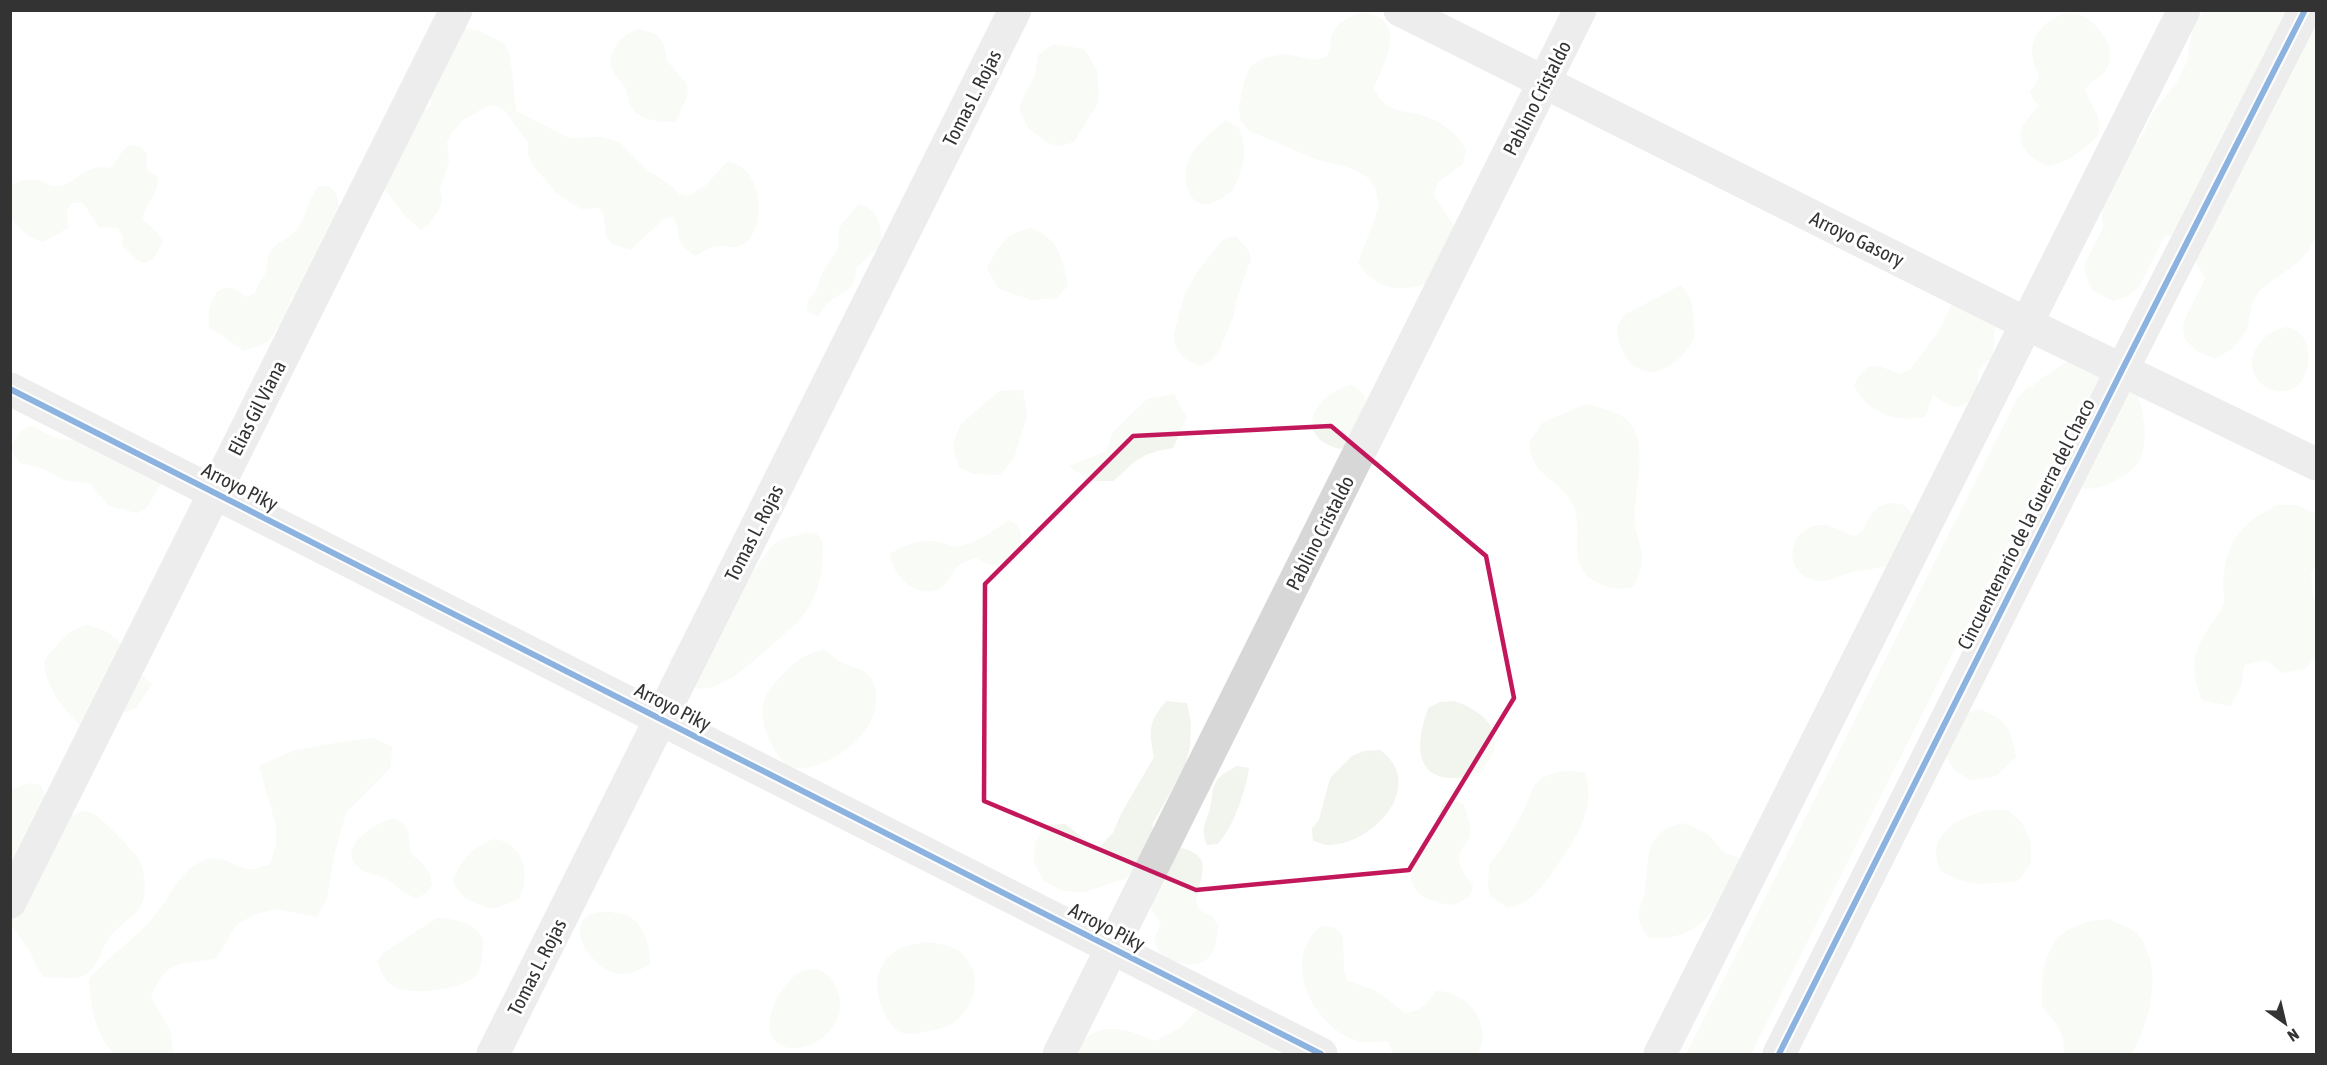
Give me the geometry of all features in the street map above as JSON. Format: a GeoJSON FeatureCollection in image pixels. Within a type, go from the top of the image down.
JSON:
{"type":"FeatureCollection","features":[{"type":"Feature","properties":{"kind":"street","name":"Elias Gil Viana"},"geometry":{"type":"LineString","coordinates":[[10,902],[456,10]]}},
{"type":"Feature","properties":{"kind":"street","name":"Tomas L. Rojas"},"geometry":{"type":"LineString","coordinates":[[493,1054],[1015,10]]}},
{"type":"Feature","properties":{"kind":"street","name":"Arroyo Gasory"},"geometry":{"type":"LineString","coordinates":[[1400,10],[2027,324],[2316,464]]}},
{"type":"Feature","properties":{"kind":"street","name":"Pablino Cristaldo"},"geometry":{"type":"LineString","coordinates":[[1059,1054],[1580,10]]}},
{"type":"Feature","properties":{"kind":"street"},"geometry":{"type":"LineString","coordinates":[[1660,1054],[2184,10]]}},
{"type":"Feature","properties":{"kind":"street","name":"Cincuentenario de la Guerra del Chaco"},"geometry":{"type":"LineString","coordinates":[[1779,1054],[2305,10]]}},
{"type":"Feature","properties":{"kind":"street","name":"Arroyo Piky"},"geometry":{"type":"LineString","coordinates":[[10,389],[1321,1054]]}},
{"type":"Feature","properties":{"kind":"highlighted area"},"geometry":{"type":"Polygon","coordinates":[[[1331,426],[1486,556],[1514,698],[1409,870],[1196,890],[984,801],[985,584],[1133,436],[1331,426]]]}},
{"type":"Feature","properties":{"kind":"shaded area"},"geometry":{"type":"Polygon","coordinates":[[[2204,11],[2316,11],[2316,236],[2309,250],[2297,263],[2260,290],[2253,301],[2247,330],[2232,349],[2215,359],[2198,351],[2188,342],[2184,334],[2187,315],[2205,278],[2196,262],[2194,252],[2178,238],[2165,235],[2139,287],[2128,296],[2113,301],[2092,290],[2084,265],[2103,228],[2101,205],[2119,163],[2141,138],[2154,111],[2177,82],[2187,61],[2193,25],[2204,11]]]}},
{"type":"Feature","properties":{"kind":"shaded area"},"geometry":{"type":"Polygon","coordinates":[[[1361,12],[1376,16],[1385,23],[1390,32],[1388,53],[1374,88],[1378,96],[1394,109],[1437,121],[1454,133],[1466,150],[1463,164],[1437,183],[1434,196],[1458,232],[1432,282],[1410,288],[1381,284],[1365,272],[1358,263],[1379,207],[1375,187],[1366,176],[1350,168],[1316,159],[1249,131],[1240,120],[1239,106],[1245,78],[1251,66],[1264,58],[1285,54],[1314,60],[1326,57],[1335,29],[1347,19],[1361,12]]]}},
{"type":"Feature","properties":{"kind":"shaded area"},"geometry":{"type":"Polygon","coordinates":[[[2065,13],[2087,18],[2099,29],[2107,43],[2110,58],[2106,70],[2085,90],[2098,117],[2098,135],[2076,154],[2050,166],[2031,156],[2020,139],[2025,122],[2039,105],[2034,101],[2030,92],[2039,78],[2033,59],[2033,43],[2045,25],[2065,13]]]}},
{"type":"Feature","properties":{"kind":"shaded area"},"geometry":{"type":"Polygon","coordinates":[[[458,28],[478,30],[505,44],[509,53],[516,111],[569,138],[600,137],[619,142],[647,170],[673,187],[679,194],[688,196],[706,185],[728,161],[739,166],[755,185],[758,198],[757,224],[752,235],[740,246],[717,246],[696,256],[683,246],[673,217],[664,219],[630,250],[612,244],[606,237],[604,216],[600,208],[581,209],[557,194],[532,164],[528,155],[528,143],[506,112],[498,106],[489,105],[463,120],[451,134],[447,142],[449,161],[440,189],[442,199],[440,208],[429,224],[421,230],[406,217],[382,186],[422,112],[431,106],[430,66],[458,28]]]}},
{"type":"Feature","properties":{"kind":"shaded area"},"geometry":{"type":"Polygon","coordinates":[[[638,29],[656,34],[663,42],[667,61],[686,83],[688,94],[676,122],[650,119],[633,110],[626,89],[611,65],[613,52],[620,40],[638,29]]]}},
{"type":"Feature","properties":{"kind":"shaded area"},"geometry":{"type":"Polygon","coordinates":[[[1054,44],[1084,49],[1097,70],[1099,95],[1097,105],[1074,142],[1060,146],[1050,144],[1029,129],[1020,112],[1021,102],[1035,75],[1038,55],[1054,44]]]}},
{"type":"Feature","properties":{"kind":"shaded area"},"geometry":{"type":"Polygon","coordinates":[[[1226,120],[1239,128],[1244,146],[1242,167],[1233,191],[1218,201],[1208,204],[1200,203],[1194,200],[1187,187],[1187,163],[1206,137],[1226,120]]]}},
{"type":"Feature","properties":{"kind":"shaded area"},"geometry":{"type":"Polygon","coordinates":[[[129,145],[139,146],[147,153],[148,172],[157,176],[156,189],[146,208],[143,220],[158,233],[163,242],[153,259],[144,263],[136,259],[122,245],[123,236],[118,228],[99,227],[83,203],[73,203],[67,210],[68,228],[43,242],[29,236],[11,219],[11,185],[30,179],[53,186],[64,185],[86,171],[100,167],[110,168],[129,145]]]}},
{"type":"Feature","properties":{"kind":"shaded area"},"geometry":{"type":"Polygon","coordinates":[[[319,186],[329,186],[336,193],[340,211],[324,236],[320,273],[292,298],[286,316],[270,339],[262,345],[244,351],[209,327],[213,300],[222,289],[237,290],[246,297],[255,293],[265,273],[270,252],[298,228],[312,195],[319,186]]]}},
{"type":"Feature","properties":{"kind":"shaded area"},"geometry":{"type":"Polygon","coordinates":[[[858,204],[870,209],[877,217],[882,241],[877,249],[856,268],[854,282],[851,286],[828,303],[818,317],[807,310],[808,300],[816,292],[822,273],[838,248],[839,228],[858,204]]]}},
{"type":"Feature","properties":{"kind":"shaded area"},"geometry":{"type":"Polygon","coordinates":[[[1031,228],[1054,244],[1064,267],[1068,286],[1057,298],[1031,300],[999,289],[987,269],[995,253],[1008,237],[1031,228]]]}},
{"type":"Feature","properties":{"kind":"shaded area"},"geometry":{"type":"Polygon","coordinates":[[[1236,236],[1249,251],[1251,259],[1237,298],[1233,317],[1219,352],[1210,361],[1199,366],[1184,358],[1176,349],[1174,334],[1184,296],[1195,275],[1223,239],[1236,236]]]}},
{"type":"Feature","properties":{"kind":"shaded area"},"geometry":{"type":"Polygon","coordinates":[[[1681,285],[1692,305],[1693,341],[1673,364],[1662,370],[1651,372],[1640,370],[1631,364],[1624,354],[1619,342],[1617,326],[1626,314],[1681,285]]]}},
{"type":"Feature","properties":{"kind":"shaded area"},"geometry":{"type":"Polygon","coordinates":[[[1955,298],[1995,323],[1993,356],[1978,371],[1978,393],[1966,403],[1956,407],[1933,394],[1926,417],[1893,417],[1868,404],[1854,386],[1859,376],[1868,367],[1879,366],[1900,374],[1910,370],[1939,331],[1955,298]]]}},
{"type":"Feature","properties":{"kind":"shaded area"},"geometry":{"type":"Polygon","coordinates":[[[2288,327],[2296,330],[2305,341],[2308,349],[2308,365],[2306,373],[2297,386],[2277,391],[2259,382],[2252,367],[2252,359],[2259,344],[2265,338],[2288,327]]]}},
{"type":"Feature","properties":{"kind":"shaded area"},"geometry":{"type":"Polygon","coordinates":[[[2082,351],[2132,377],[2142,408],[2145,432],[2138,463],[2115,481],[2090,489],[2072,485],[2047,466],[1751,1054],[1686,1054],[2018,397],[2028,387],[2032,387],[2082,351]]]}},
{"type":"Feature","properties":{"kind":"shaded area"},"geometry":{"type":"Polygon","coordinates":[[[1352,385],[1363,395],[1371,417],[1358,440],[1340,449],[1325,443],[1316,434],[1313,425],[1314,415],[1319,405],[1328,396],[1352,385]]]}},
{"type":"Feature","properties":{"kind":"shaded area"},"geometry":{"type":"Polygon","coordinates":[[[1023,390],[1027,417],[1014,458],[1000,475],[973,474],[959,467],[953,445],[960,425],[999,391],[1023,390]]]}},
{"type":"Feature","properties":{"kind":"shaded area"},"geometry":{"type":"Polygon","coordinates":[[[1174,394],[1187,418],[1173,448],[1140,458],[1114,481],[1091,481],[1069,466],[1107,451],[1112,433],[1147,399],[1174,394]]]}},
{"type":"Feature","properties":{"kind":"shaded area"},"geometry":{"type":"Polygon","coordinates":[[[1586,404],[1619,415],[1628,421],[1635,431],[1640,456],[1635,524],[1642,563],[1634,586],[1618,588],[1603,585],[1590,578],[1582,570],[1578,559],[1577,524],[1571,501],[1540,470],[1531,454],[1529,443],[1542,423],[1586,404]]]}},
{"type":"Feature","properties":{"kind":"shaded area"},"geometry":{"type":"Polygon","coordinates":[[[31,426],[52,437],[77,439],[162,474],[160,485],[146,509],[137,513],[109,506],[90,484],[64,480],[39,467],[20,463],[10,446],[22,430],[31,426]]]}},
{"type":"Feature","properties":{"kind":"shaded area"},"geometry":{"type":"Polygon","coordinates":[[[1892,503],[1904,505],[1916,518],[1900,557],[1893,563],[1826,581],[1808,578],[1799,571],[1794,562],[1793,552],[1795,542],[1801,533],[1811,527],[1827,525],[1853,536],[1863,531],[1875,510],[1892,503]]]}},
{"type":"Feature","properties":{"kind":"shaded area"},"geometry":{"type":"Polygon","coordinates":[[[2277,505],[2297,505],[2316,514],[2316,564],[2311,574],[2316,604],[2316,658],[2304,669],[2283,673],[2265,660],[2244,665],[2241,686],[2231,706],[2202,700],[2195,678],[2195,660],[2201,642],[2223,605],[2225,569],[2231,545],[2244,527],[2277,505]]]}},
{"type":"Feature","properties":{"kind":"shaded area"},"geometry":{"type":"Polygon","coordinates":[[[1009,520],[1017,526],[1021,538],[1020,545],[1012,557],[994,565],[976,558],[962,563],[946,583],[935,591],[919,590],[909,585],[899,576],[892,562],[890,554],[904,546],[930,541],[953,547],[961,546],[983,537],[1009,520]]]}},
{"type":"Feature","properties":{"kind":"shaded area"},"geometry":{"type":"Polygon","coordinates":[[[806,533],[817,534],[823,542],[822,560],[816,593],[801,618],[743,669],[719,685],[706,688],[695,687],[684,681],[675,672],[670,659],[677,650],[735,606],[750,576],[771,547],[780,540],[806,533]]]}},
{"type":"Feature","properties":{"kind":"shaded area"},"geometry":{"type":"Polygon","coordinates":[[[89,625],[114,637],[152,684],[136,708],[83,728],[69,714],[52,689],[44,661],[69,633],[89,625]]]}},
{"type":"Feature","properties":{"kind":"shaded area"},"geometry":{"type":"Polygon","coordinates":[[[824,649],[843,663],[867,674],[873,682],[876,699],[873,716],[865,731],[838,755],[805,768],[789,768],[771,744],[764,724],[763,705],[769,690],[785,671],[806,656],[824,649]]]}},
{"type":"Feature","properties":{"kind":"shaded area"},"geometry":{"type":"Polygon","coordinates":[[[1166,701],[1187,703],[1191,723],[1190,746],[1185,766],[1153,823],[1151,845],[1141,864],[1126,878],[1085,892],[1063,891],[1044,881],[1034,863],[1035,843],[1046,825],[1065,824],[1097,849],[1113,833],[1121,814],[1154,757],[1151,727],[1166,701]]]}},
{"type":"Feature","properties":{"kind":"shaded area"},"geometry":{"type":"Polygon","coordinates":[[[1454,701],[1472,709],[1488,721],[1495,738],[1495,747],[1487,763],[1478,772],[1466,778],[1437,775],[1428,769],[1420,752],[1422,730],[1428,708],[1440,702],[1454,701]]]}},
{"type":"Feature","properties":{"kind":"shaded area"},"geometry":{"type":"Polygon","coordinates":[[[1979,709],[1996,717],[2006,726],[2012,738],[2016,757],[1996,776],[1970,780],[1954,770],[1944,753],[1957,716],[1979,709]]]}},
{"type":"Feature","properties":{"kind":"shaded area"},"geometry":{"type":"Polygon","coordinates":[[[374,738],[392,747],[391,767],[346,813],[334,855],[327,899],[317,917],[276,909],[256,914],[237,924],[216,959],[183,963],[168,970],[162,976],[151,997],[171,1032],[173,1054],[113,1054],[95,1019],[89,979],[152,919],[182,877],[198,863],[213,858],[250,869],[270,864],[276,845],[276,826],[259,766],[295,750],[374,738]]]}},
{"type":"Feature","properties":{"kind":"shaded area"},"geometry":{"type":"Polygon","coordinates":[[[1380,750],[1393,764],[1398,779],[1397,794],[1390,810],[1364,834],[1348,842],[1329,845],[1313,841],[1312,829],[1319,820],[1330,778],[1352,756],[1364,751],[1380,750]]]}},
{"type":"Feature","properties":{"kind":"shaded area"},"geometry":{"type":"Polygon","coordinates":[[[1237,766],[1249,768],[1238,808],[1229,828],[1218,844],[1207,845],[1204,829],[1214,786],[1221,776],[1237,766]]]}},
{"type":"Feature","properties":{"kind":"shaded area"},"geometry":{"type":"Polygon","coordinates":[[[1557,772],[1585,773],[1588,786],[1586,812],[1581,825],[1568,849],[1539,889],[1523,903],[1508,908],[1491,897],[1488,887],[1489,865],[1502,848],[1522,814],[1534,786],[1541,778],[1557,772]]]}},
{"type":"Feature","properties":{"kind":"shaded area"},"geometry":{"type":"Polygon","coordinates":[[[30,783],[40,785],[53,808],[62,815],[74,815],[84,811],[96,816],[128,846],[139,859],[142,867],[145,891],[139,909],[114,932],[93,969],[81,977],[44,977],[31,953],[11,925],[10,790],[30,783]]]}},
{"type":"Feature","properties":{"kind":"shaded area"},"geometry":{"type":"Polygon","coordinates":[[[1453,799],[1464,805],[1469,822],[1470,834],[1461,850],[1459,860],[1463,873],[1473,884],[1471,895],[1449,905],[1433,901],[1421,894],[1414,887],[1411,878],[1412,868],[1433,829],[1443,803],[1453,799]]]}},
{"type":"Feature","properties":{"kind":"shaded area"},"geometry":{"type":"Polygon","coordinates":[[[1988,810],[2008,810],[2023,824],[2031,843],[2031,863],[2018,881],[1986,884],[1968,882],[1939,870],[1936,851],[1942,834],[1955,823],[1988,810]]]}},
{"type":"Feature","properties":{"kind":"shaded area"},"geometry":{"type":"Polygon","coordinates":[[[394,818],[405,825],[409,833],[411,854],[423,864],[430,875],[432,885],[426,893],[417,898],[383,877],[364,871],[354,861],[352,853],[354,845],[360,838],[376,825],[394,818]]]}},
{"type":"Feature","properties":{"kind":"shaded area"},"geometry":{"type":"Polygon","coordinates":[[[1683,823],[1710,836],[1723,852],[1742,859],[1718,904],[1697,926],[1684,933],[1668,937],[1649,938],[1641,926],[1639,913],[1645,890],[1650,851],[1660,833],[1683,823]]]}},
{"type":"Feature","properties":{"kind":"shaded area"},"geometry":{"type":"Polygon","coordinates":[[[494,839],[504,842],[518,853],[524,871],[524,880],[519,899],[493,909],[474,903],[464,896],[459,892],[453,880],[469,855],[494,839]]]}},
{"type":"Feature","properties":{"kind":"shaded area"},"geometry":{"type":"Polygon","coordinates":[[[1181,848],[1196,854],[1202,862],[1203,872],[1197,892],[1197,902],[1201,910],[1212,916],[1218,925],[1212,953],[1200,963],[1184,964],[1168,959],[1157,949],[1155,942],[1161,924],[1150,907],[1165,856],[1181,848]]]}},
{"type":"Feature","properties":{"kind":"shaded area"},"geometry":{"type":"Polygon","coordinates":[[[599,912],[629,916],[638,924],[647,941],[650,965],[631,973],[619,974],[610,972],[592,958],[581,938],[580,928],[583,920],[599,912]]]}},
{"type":"Feature","properties":{"kind":"shaded area"},"geometry":{"type":"Polygon","coordinates":[[[437,918],[464,923],[481,935],[483,944],[478,973],[462,984],[436,990],[410,991],[391,985],[377,962],[383,953],[437,918]]]}},
{"type":"Feature","properties":{"kind":"shaded area"},"geometry":{"type":"Polygon","coordinates":[[[2108,919],[2137,934],[2146,947],[2151,962],[2152,994],[2144,1026],[2132,1054],[2064,1054],[2061,1033],[2042,1006],[2042,980],[2045,964],[2054,943],[2068,930],[2087,922],[2108,919]]]}},
{"type":"Feature","properties":{"kind":"shaded area"},"geometry":{"type":"Polygon","coordinates":[[[1321,926],[1335,928],[1343,936],[1344,970],[1348,981],[1377,991],[1405,1013],[1423,1006],[1436,991],[1461,998],[1474,1010],[1482,1027],[1483,1038],[1478,1054],[1393,1054],[1388,1041],[1355,1040],[1326,1021],[1307,990],[1302,973],[1303,956],[1309,940],[1321,926]]]}},
{"type":"Feature","properties":{"kind":"shaded area"},"geometry":{"type":"Polygon","coordinates":[[[925,942],[948,946],[960,952],[973,970],[974,990],[966,1010],[950,1025],[905,1034],[897,1031],[885,1015],[878,994],[879,974],[889,956],[899,949],[925,942]]]}},
{"type":"Feature","properties":{"kind":"shaded area"},"geometry":{"type":"Polygon","coordinates":[[[816,969],[826,974],[833,982],[840,998],[839,1012],[834,1025],[812,1044],[799,1048],[786,1047],[775,1041],[771,1033],[771,1013],[780,993],[794,976],[802,971],[816,969]]]}},
{"type":"Feature","properties":{"kind":"shaded area"},"geometry":{"type":"Polygon","coordinates":[[[1198,1008],[1269,1045],[1280,1054],[1070,1054],[1090,1035],[1110,1029],[1119,1029],[1155,1041],[1180,1028],[1198,1008]]]}},
{"type":"Feature","properties":{"kind":"cycle path"},"geometry":{"type":"LineString","coordinates":[[1779,1054],[2305,10]]}},
{"type":"Feature","properties":{"kind":"cycle path"},"geometry":{"type":"LineString","coordinates":[[10,389],[1321,1054]]}}]}
